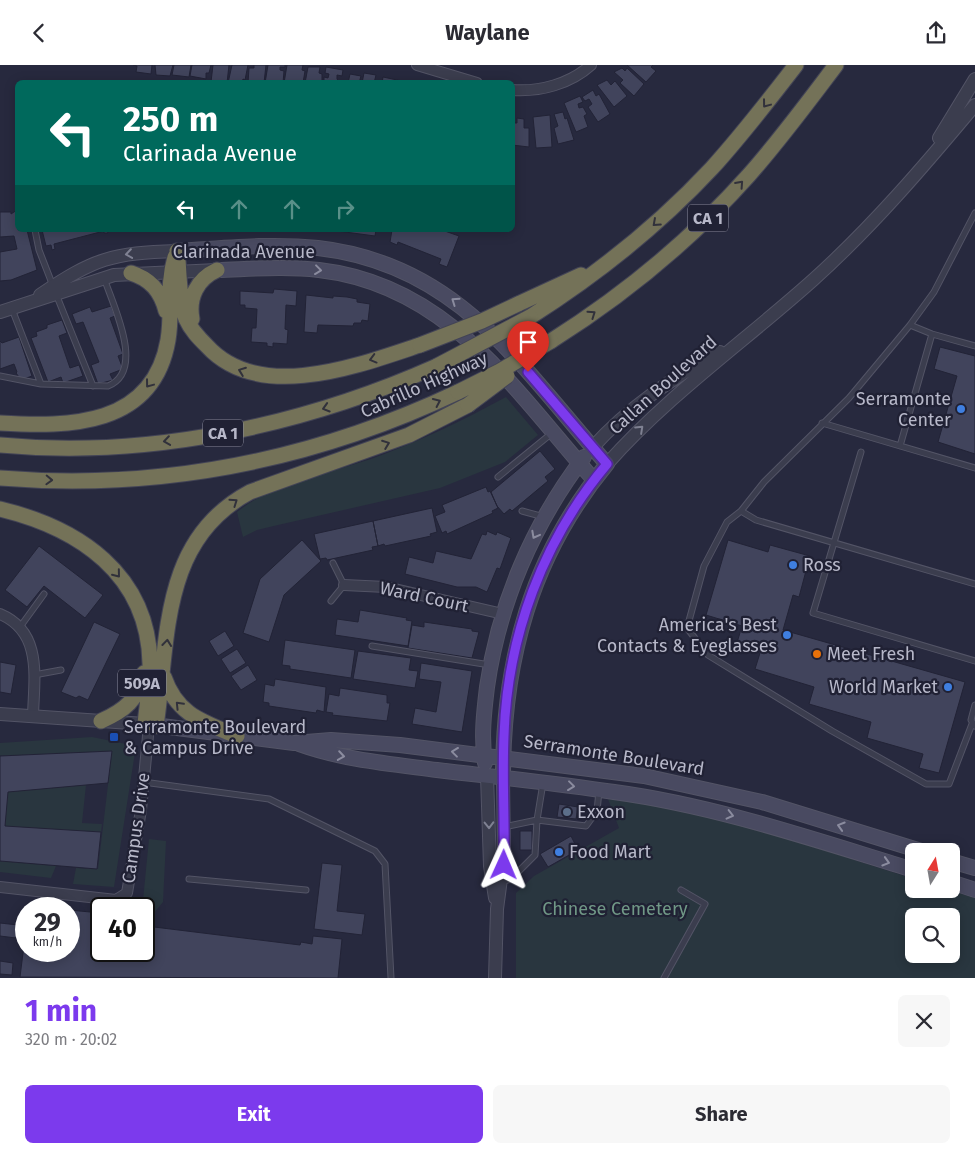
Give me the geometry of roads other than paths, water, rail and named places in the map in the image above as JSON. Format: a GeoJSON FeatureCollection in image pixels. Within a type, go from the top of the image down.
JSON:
{"type":"FeatureCollection","features":[{"type":"Feature","properties":{"kind":"highway","name":"Cabrillo Highway"},"geometry":{"type":"LineString","coordinates":[[0,445],[100,448],[226,432],[280,421],[349,401],[437,366],[530,317],[606,265],[660,219],[710,169],[752,122],[796,65]]}},
{"type":"Feature","properties":{"kind":"highway","name":"Cabrillo Highway"},"geometry":{"type":"LineString","coordinates":[[0,478],[108,480],[228,468],[346,439],[391,422],[458,392],[500,371],[551,341],[631,285],[698,228],[764,157],[836,65]]}},
{"type":"Feature","properties":{"kind":"highway"},"geometry":{"type":"LineString","coordinates":[[0,423],[77,423],[100,418],[120,410],[135,400],[150,383],[162,362],[168,340],[177,251]]}},
{"type":"Feature","properties":{"kind":"highway"},"geometry":{"type":"LineString","coordinates":[[175,271],[186,319],[205,345],[220,359],[239,370],[260,376],[276,377],[301,375],[344,367],[420,345],[475,324],[606,265]]}},
{"type":"Feature","properties":{"kind":"highway"},"geometry":{"type":"LineString","coordinates":[[205,345],[194,323],[191,305],[198,285],[207,275],[217,270]]}},
{"type":"Feature","properties":{"kind":"highway"},"geometry":{"type":"LineString","coordinates":[[131,273],[148,281],[160,294],[167,316],[168,340]]}},
{"type":"Feature","properties":{"kind":"highway"},"geometry":{"type":"LineString","coordinates":[[150,725],[164,675],[171,605],[181,569],[199,535],[222,510],[260,487],[409,435],[468,405],[551,341]]}},
{"type":"Feature","properties":{"kind":"highway","name":"509A"},"geometry":{"type":"LineString","coordinates":[[0,509],[55,526],[90,547],[107,562],[126,585],[143,625],[150,662],[150,725]]}},
{"type":"Feature","properties":{"kind":"highway","name":"509A"},"geometry":{"type":"LineString","coordinates":[[101,721],[126,706],[140,688],[146,662],[143,625]]}},
{"type":"Feature","properties":{"kind":"highway"},"geometry":{"type":"LineString","coordinates":[[164,675],[170,693],[180,707],[197,718],[237,735]]}},
{"type":"Feature","properties":{"kind":"main road","name":"Clarinada Avenue"},"geometry":{"type":"LineString","coordinates":[[177,251],[271,247],[314,248],[364,257],[410,275],[448,296],[489,329],[607,464]]}},
{"type":"Feature","properties":{"kind":"main road","name":"Clarinada Avenue"},"geometry":{"type":"LineString","coordinates":[[217,270],[283,268],[320,270],[355,277],[400,293],[452,325],[491,363],[594,480]]}},
{"type":"Feature","properties":{"kind":"main road","name":"Callan Boulevard"},"geometry":{"type":"LineString","coordinates":[[488,776],[484,755],[484,717],[491,665],[502,614],[520,568],[544,517],[579,464],[592,448]]}},
{"type":"Feature","properties":{"kind":"main road","name":"Callan Boulevard"},"geometry":{"type":"LineString","coordinates":[[504,778],[503,757],[509,683],[526,609],[556,539],[594,480],[607,464]]}},
{"type":"Feature","properties":{"kind":"main road","name":"Serramonte Boulevard"},"geometry":{"type":"LineString","coordinates":[[150,725],[294,743],[330,754],[661,800],[741,818],[905,868]]}},
{"type":"Feature","properties":{"kind":"main road","name":"Serramonte Boulevard"},"geometry":{"type":"LineString","coordinates":[[294,743],[331,740],[380,743],[628,773],[714,790],[785,809],[905,846]]}},
{"type":"Feature","properties":{"kind":"main road"},"geometry":{"type":"LineString","coordinates":[[960,864],[975,868]]}},
{"type":"Feature","properties":{"kind":"main road"},"geometry":{"type":"LineString","coordinates":[[960,885],[975,890]]}},
{"type":"Feature","properties":{"kind":"street"},"geometry":{"type":"LineString","coordinates":[[417,65],[467,80]]}},
{"type":"Feature","properties":{"kind":"street"},"geometry":{"type":"LineString","coordinates":[[515,90],[548,88],[567,81],[591,65]]}},
{"type":"Feature","properties":{"kind":"street","name":"Callan Boulevard"},"geometry":{"type":"LineString","coordinates":[[927,160],[975,79]]}},
{"type":"Feature","properties":{"kind":"street","name":"Callan Boulevard"},"geometry":{"type":"LineString","coordinates":[[607,464],[642,426],[790,300],[839,255],[886,208],[975,105]]}},
{"type":"Feature","properties":{"kind":"street","name":"Clarinada Avenue"},"geometry":{"type":"LineString","coordinates":[[6,310],[27,304],[54,290],[81,268],[110,257],[137,253],[177,251]]}},
{"type":"Feature","properties":{"kind":"street","name":"Clarinada Avenue"},"geometry":{"type":"LineString","coordinates":[[54,290],[131,273],[217,270]]}},
{"type":"Feature","properties":{"kind":"street","name":"Callan Boulevard"},"geometry":{"type":"LineString","coordinates":[[592,448],[628,412],[667,382],[738,343]]}},
{"type":"Feature","properties":{"kind":"street","name":"Ward Court"},"geometry":{"type":"LineString","coordinates":[[344,585],[386,587],[502,614]]}},
{"type":"Feature","properties":{"kind":"street"},"geometry":{"type":"LineString","coordinates":[[0,615],[20,627],[29,639],[33,651],[32,715]]}},
{"type":"Feature","properties":{"kind":"street","name":"Serramonte Boulevard"},"geometry":{"type":"LineString","coordinates":[[0,714],[150,725]]}},
{"type":"Feature","properties":{"kind":"street","name":"Campus Drive"},"geometry":{"type":"LineString","coordinates":[[0,887],[116,900],[124,895],[129,887],[150,725]]}},
{"type":"Feature","properties":{"kind":"street","name":"Callan Boulevard"},"geometry":{"type":"LineString","coordinates":[[488,776],[490,866],[498,909]]}},
{"type":"Feature","properties":{"kind":"street","name":"Callan Boulevard"},"geometry":{"type":"LineString","coordinates":[[495,978],[504,827],[504,778]]}},
{"type":"Feature","properties":{"kind":"lane"},"geometry":{"type":"LineString","coordinates":[[975,213],[934,292],[910,325],[849,398],[764,482],[741,511],[727,522],[704,566],[687,628],[708,655],[832,731],[926,784],[949,784],[974,725],[975,705]]}},
{"type":"Feature","properties":{"kind":"lane"},"geometry":{"type":"LineString","coordinates":[[35,232],[39,251],[92,386]]}},
{"type":"Feature","properties":{"kind":"lane"},"geometry":{"type":"LineString","coordinates":[[0,377],[41,384],[92,386],[108,386],[116,381],[122,375],[127,360],[127,348],[104,278]]}},
{"type":"Feature","properties":{"kind":"lane"},"geometry":{"type":"LineString","coordinates":[[6,310],[41,384]]}},
{"type":"Feature","properties":{"kind":"lane"},"geometry":{"type":"LineString","coordinates":[[910,325],[932,334],[975,346]]}},
{"type":"Feature","properties":{"kind":"lane"},"geometry":{"type":"LineString","coordinates":[[900,446],[932,334]]}},
{"type":"Feature","properties":{"kind":"lane"},"geometry":{"type":"LineString","coordinates":[[822,423],[975,468]]}},
{"type":"Feature","properties":{"kind":"lane"},"geometry":{"type":"LineString","coordinates":[[498,477],[552,433]]}},
{"type":"Feature","properties":{"kind":"lane"},"geometry":{"type":"LineString","coordinates":[[861,452],[813,613],[975,661]]}},
{"type":"Feature","properties":{"kind":"lane"},"geometry":{"type":"LineString","coordinates":[[522,511],[544,517]]}},
{"type":"Feature","properties":{"kind":"lane"},"geometry":{"type":"LineString","coordinates":[[741,511],[756,520],[975,584]]}},
{"type":"Feature","properties":{"kind":"lane"},"geometry":{"type":"LineString","coordinates":[[331,601],[344,585],[333,563]]}},
{"type":"Feature","properties":{"kind":"lane"},"geometry":{"type":"LineString","coordinates":[[20,627],[44,594]]}},
{"type":"Feature","properties":{"kind":"lane"},"geometry":{"type":"LineString","coordinates":[[372,646],[491,665]]}},
{"type":"Feature","properties":{"kind":"lane"},"geometry":{"type":"LineString","coordinates":[[34,675],[61,669]]}},
{"type":"Feature","properties":{"kind":"lane"},"geometry":{"type":"LineString","coordinates":[[143,782],[269,799],[376,851],[385,864],[391,978]]}},
{"type":"Feature","properties":{"kind":"lane"},"geometry":{"type":"LineString","coordinates":[[501,882],[511,879],[535,855],[537,820],[543,783]]}},
{"type":"Feature","properties":{"kind":"lane"},"geometry":{"type":"LineString","coordinates":[[504,827],[537,820],[586,827],[597,811],[599,790]]}},
{"type":"Feature","properties":{"kind":"lane"},"geometry":{"type":"LineString","coordinates":[[189,879],[306,890]]}},
{"type":"Feature","properties":{"kind":"lane"},"geometry":{"type":"LineString","coordinates":[[664,978],[705,904],[681,890]]}},
{"type":"Feature","properties":{"kind":"place","name":"Serramonte Center"},"geometry":{"type":"Point","coordinates":[961,409]}},
{"type":"Feature","properties":{"kind":"place","name":"Ross"},"geometry":{"type":"Point","coordinates":[793,565]}},
{"type":"Feature","properties":{"kind":"place","name":"America's Best Contacts & Eyeglasses"},"geometry":{"type":"Point","coordinates":[787,635]}},
{"type":"Feature","properties":{"kind":"place","name":"Meet Fresh"},"geometry":{"type":"Point","coordinates":[817,654]}},
{"type":"Feature","properties":{"kind":"place","name":"World Market"},"geometry":{"type":"Point","coordinates":[948,687]}},
{"type":"Feature","properties":{"kind":"place","name":"Serramonte Boulevard & Campus Drive"},"geometry":{"type":"Point","coordinates":[114,737]}},
{"type":"Feature","properties":{"kind":"place","name":"Exxon"},"geometry":{"type":"Point","coordinates":[567,812]}},
{"type":"Feature","properties":{"kind":"place","name":"Food Mart"},"geometry":{"type":"Point","coordinates":[559,852]}},
{"type":"Feature","properties":{"kind":"park label","name":"Chinese Cemetery"},"geometry":{"type":"Point","coordinates":[615,909]}}]}
